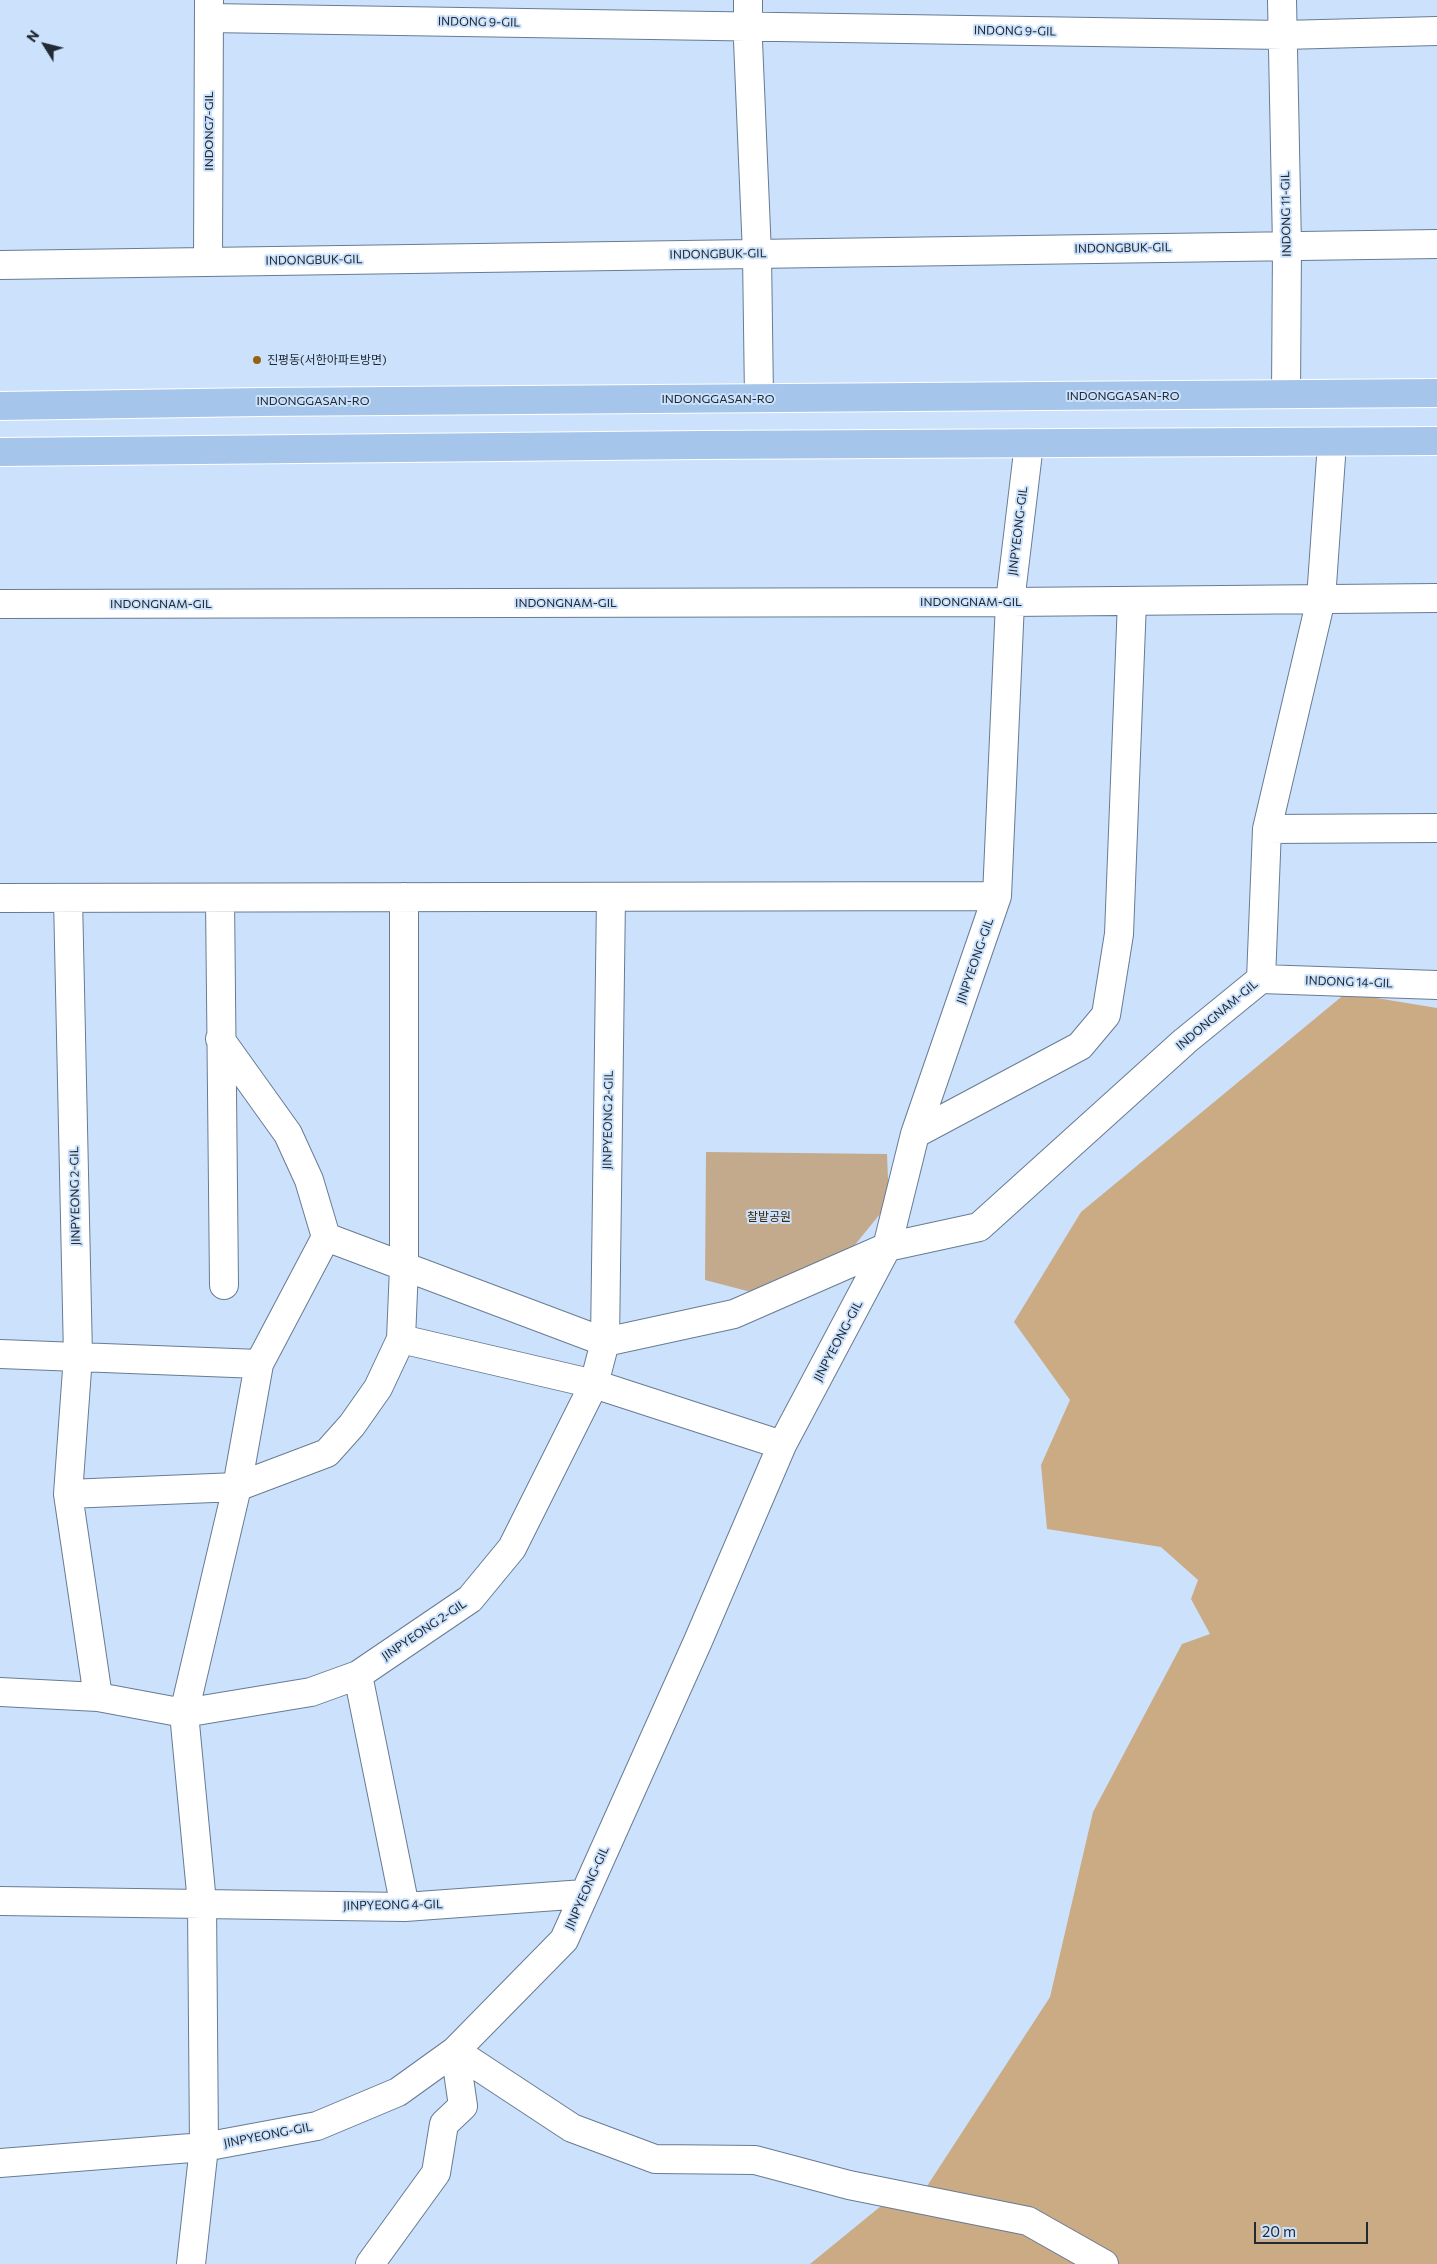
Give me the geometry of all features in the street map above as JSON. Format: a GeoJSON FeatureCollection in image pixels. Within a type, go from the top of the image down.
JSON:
{"type":"FeatureCollection","features":[{"type":"Feature","properties":{"kind":"main road","name":"INDONGGASAN-RO"},"geometry":{"type":"LineString","coordinates":[[0,406],[260,402],[1437,393]]}},
{"type":"Feature","properties":{"kind":"main road"},"geometry":{"type":"LineString","coordinates":[[0,452],[700,445],[1437,441]]}},
{"type":"Feature","properties":{"kind":"street","name":"INDONG 11-GIL"},"geometry":{"type":"LineString","coordinates":[[1282,0],[1287,246],[1286,394]]}},
{"type":"Feature","properties":{"kind":"street","name":"INDONG 9-GIL"},"geometry":{"type":"LineString","coordinates":[[209,9],[748,13],[1283,34]]}},
{"type":"Feature","properties":{"kind":"street","name":"INDONG7-GIL"},"geometry":{"type":"LineString","coordinates":[[208,262],[209,9]]}},
{"type":"Feature","properties":{"kind":"street"},"geometry":{"type":"LineString","coordinates":[[748,13],[760,398]]}},
{"type":"Feature","properties":{"kind":"street"},"geometry":{"type":"LineString","coordinates":[[1283,34],[1437,31]]}},
{"type":"Feature","properties":{"kind":"street","name":"INDONGBUK-GIL"},"geometry":{"type":"LineString","coordinates":[[0,265],[1437,244]]}},
{"type":"Feature","properties":{"kind":"street"},"geometry":{"type":"LineString","coordinates":[[1321,599],[1332,443]]}},
{"type":"Feature","properties":{"kind":"street","name":"JINPYEONG-GIL"},"geometry":{"type":"LineString","coordinates":[[0,2163],[204,2147],[317,2126],[398,2092],[455,2051],[564,1940],[698,1641],[782,1445],[887,1247],[915,1134],[997,896],[1010,602],[1030,444]]}},
{"type":"Feature","properties":{"kind":"street","name":"INDONGNAM-GIL"},"geometry":{"type":"LineString","coordinates":[[0,604],[1010,602],[1437,598]]}},
{"type":"Feature","properties":{"kind":"street","name":"INDONGNAM-GIL"},"geometry":{"type":"LineString","coordinates":[[605,1342],[734,1314],[887,1247],[978,1227],[1185,1041],[1261,979],[1267,830],[1321,599]]}},
{"type":"Feature","properties":{"kind":"street"},"geometry":{"type":"LineString","coordinates":[[915,1134],[1080,1046],[1106,1015],[1119,934],[1132,601]]}},
{"type":"Feature","properties":{"kind":"street"},"geometry":{"type":"LineString","coordinates":[[1267,830],[1437,828]]}},
{"type":"Feature","properties":{"kind":"street"},"geometry":{"type":"LineString","coordinates":[[0,898],[997,896]]}},
{"type":"Feature","properties":{"kind":"street"},"geometry":{"type":"LineString","coordinates":[[68,1494],[237,1487],[327,1453],[352,1425],[378,1388],[401,1339],[404,1267],[404,897]]}},
{"type":"Feature","properties":{"kind":"street","name":"JINPYEONG 2-GIL"},"geometry":{"type":"LineString","coordinates":[[0,1692],[98,1697],[184,1713],[311,1692],[358,1675],[470,1599],[512,1548],[594,1384],[605,1342],[611,897]]}},
{"type":"Feature","properties":{"kind":"street","name":"JINPYEONG 2-GIL"},"geometry":{"type":"LineString","coordinates":[[68,898],[78,1356],[68,1494],[98,1697]]}},
{"type":"Feature","properties":{"kind":"street"},"geometry":{"type":"LineString","coordinates":[[220,898],[224,1285]]}},
{"type":"Feature","properties":{"kind":"street","name":"INDONG 14-GIL"},"geometry":{"type":"LineString","coordinates":[[1261,979],[1437,985]]}},
{"type":"Feature","properties":{"kind":"street"},"geometry":{"type":"LineString","coordinates":[[202,1903],[184,1713],[237,1487],[259,1364],[326,1237],[309,1180],[288,1134],[220,1039]]}},
{"type":"Feature","properties":{"kind":"street"},"geometry":{"type":"LineString","coordinates":[[326,1237],[605,1342]]}},
{"type":"Feature","properties":{"kind":"street"},"geometry":{"type":"LineString","coordinates":[[401,1339],[594,1384],[782,1445]]}},
{"type":"Feature","properties":{"kind":"street"},"geometry":{"type":"LineString","coordinates":[[0,1354],[259,1364]]}},
{"type":"Feature","properties":{"kind":"street"},"geometry":{"type":"LineString","coordinates":[[358,1675],[405,1907]]}},
{"type":"Feature","properties":{"kind":"street","name":"JINPYEONG 4-GIL"},"geometry":{"type":"LineString","coordinates":[[0,1901],[405,1907],[584,1894]]}},
{"type":"Feature","properties":{"kind":"street","name":"JINPYEONG-GIL"},"geometry":{"type":"LineString","coordinates":[[191,2264],[204,2147],[202,1903]]}},
{"type":"Feature","properties":{"kind":"street"},"geometry":{"type":"LineString","coordinates":[[370,2264],[436,2173],[444,2124],[463,2106],[455,2051]]}},
{"type":"Feature","properties":{"kind":"street"},"geometry":{"type":"LineString","coordinates":[[455,2051],[572,2128],[655,2159],[755,2160],[849,2185],[1028,2221],[1104,2264]]}},
{"type":"Feature","properties":{"kind":"green space","name":"찰밭공원"},"geometry":{"type":"Polygon","coordinates":[[[706,1152],[887,1154],[889,1203],[845,1257],[751,1292],[705,1280],[706,1152]]]}},
{"type":"Feature","properties":{"kind":"shaded area"},"geometry":{"type":"Polygon","coordinates":[[[1346,993],[1437,1008],[1437,2264],[810,2264],[881,2206],[918,2200],[1050,1997],[1093,1812],[1182,1644],[1210,1634],[1191,1599],[1198,1580],[1161,1547],[1047,1529],[1041,1465],[1070,1400],[1014,1322],[1081,1212],[1346,993]]]}},
{"type":"Feature","properties":{"kind":"place","name":"진평동(서한아파트방면)"},"geometry":{"type":"Point","coordinates":[257,360]}}]}
